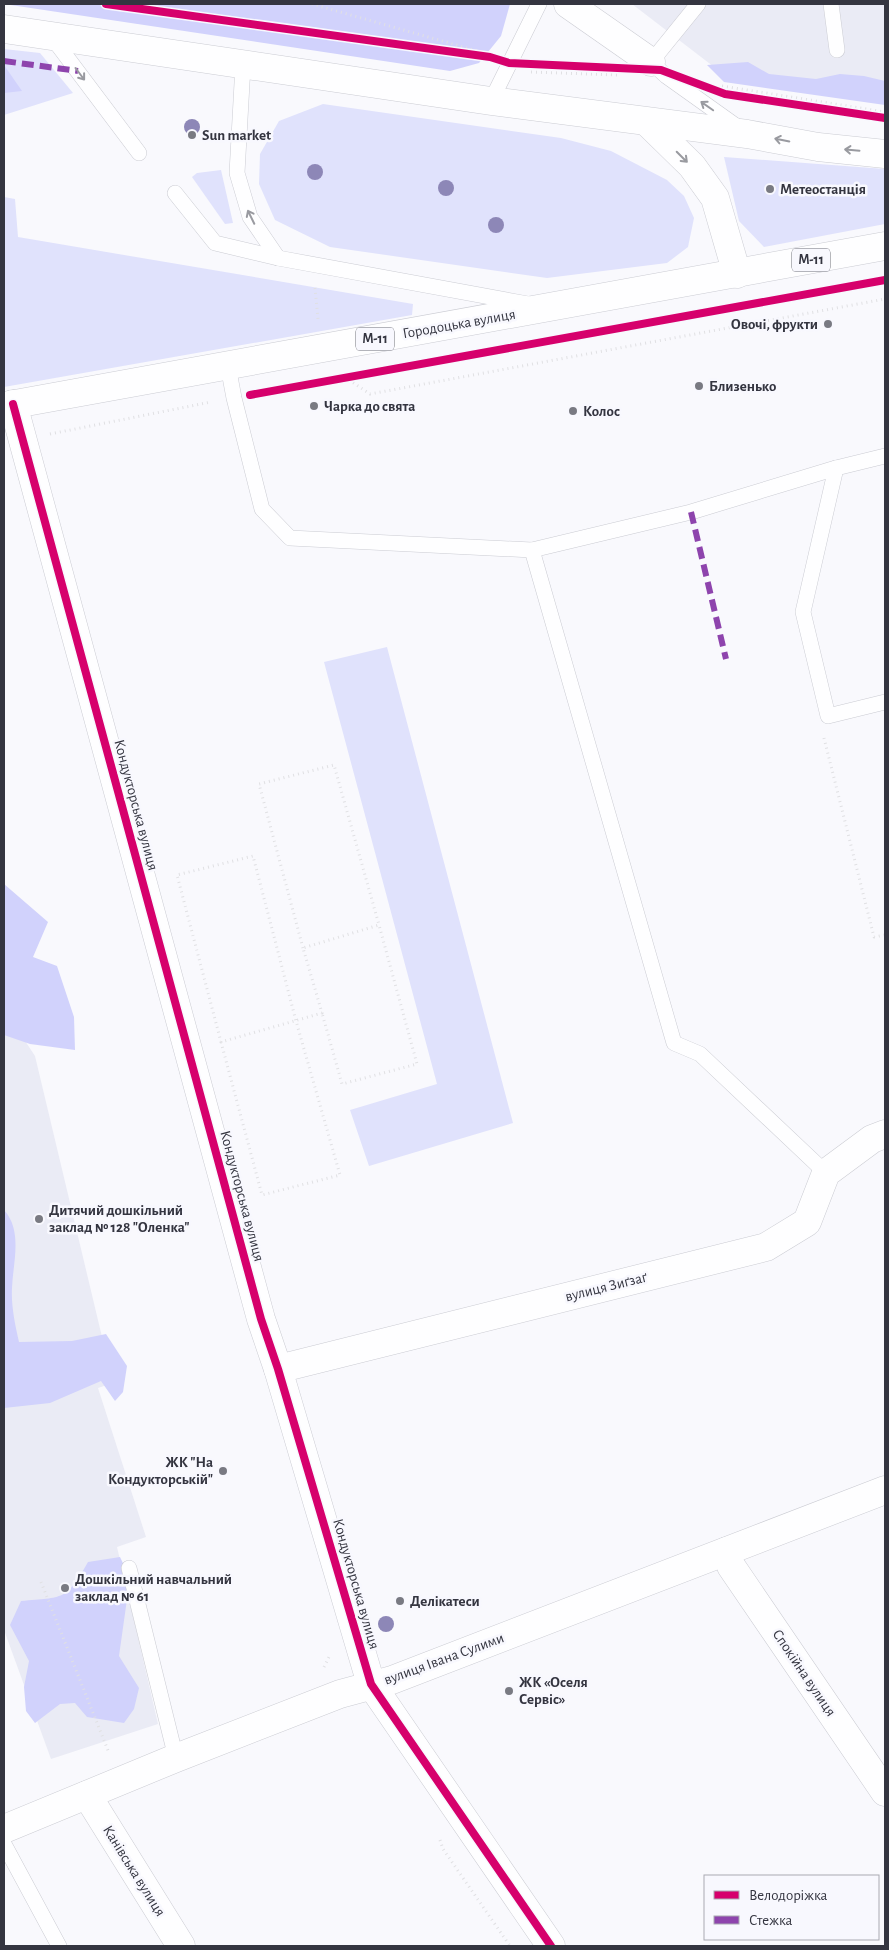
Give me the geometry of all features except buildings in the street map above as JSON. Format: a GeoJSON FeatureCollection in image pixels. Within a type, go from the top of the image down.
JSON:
{"type":"FeatureCollection","features":[{"type":"Feature","properties":{"kind":"street"},"geometry":{"type":"LineString","coordinates":[[568,4],[656,66]]}},
{"type":"Feature","properties":{"kind":"street"},"geometry":{"type":"LineString","coordinates":[[4,29],[491,101],[747,134],[818,147],[885,154]]}},
{"type":"Feature","properties":{"kind":"street"},"geometry":{"type":"LineString","coordinates":[[647,122],[692,166],[715,198],[738,274]]}},
{"type":"Feature","properties":{"kind":"street","name":"Городоцька вулиця"},"geometry":{"type":"LineString","coordinates":[[9,405],[885,246]]}},
{"type":"Feature","properties":{"kind":"street","name":"Кондукторська вулиця"},"geometry":{"type":"LineString","coordinates":[[9,405],[261,1319],[278,1369],[371,1684],[551,1946]]}},
{"type":"Feature","properties":{"kind":"street"},"geometry":{"type":"LineString","coordinates":[[826,1173],[872,1139],[885,1134]]}},
{"type":"Feature","properties":{"kind":"street","name":"вулиця Зиґзаґ"},"geometry":{"type":"LineString","coordinates":[[278,1369],[766,1247],[807,1222],[826,1173]]}},
{"type":"Feature","properties":{"kind":"street","name":"вулиця Івана Сулими"},"geometry":{"type":"LineString","coordinates":[[4,1829],[176,1758],[340,1694],[401,1676],[885,1490]]}},
{"type":"Feature","properties":{"kind":"street","name":"Спокійна вулиця"},"geometry":{"type":"LineString","coordinates":[[727,1551],[732,1566],[885,1792]]}},
{"type":"Feature","properties":{"kind":"street","name":"Канівська вулиця"},"geometry":{"type":"LineString","coordinates":[[87,1795],[181,1946]]}},
{"type":"Feature","properties":{"kind":"lane"},"geometry":{"type":"LineString","coordinates":[[491,101],[539,4]]}},
{"type":"Feature","properties":{"kind":"lane"},"geometry":{"type":"LineString","coordinates":[[698,4],[656,66],[666,76],[747,134]]}},
{"type":"Feature","properties":{"kind":"lane"},"geometry":{"type":"LineString","coordinates":[[832,4],[837,50]]}},
{"type":"Feature","properties":{"kind":"lane"},"geometry":{"type":"LineString","coordinates":[[50,35],[138,153]]}},
{"type":"Feature","properties":{"kind":"lane"},"geometry":{"type":"LineString","coordinates":[[243,65],[237,173],[250,217],[278,258]]}},
{"type":"Feature","properties":{"kind":"lane"},"geometry":{"type":"LineString","coordinates":[[175,193],[215,243],[278,258],[549,308]]}},
{"type":"Feature","properties":{"kind":"lane"},"geometry":{"type":"LineString","coordinates":[[228,366],[234,398],[262,509],[290,538],[532,550],[691,512],[836,468],[885,456]]}},
{"type":"Feature","properties":{"kind":"lane"},"geometry":{"type":"LineString","coordinates":[[836,468],[803,612],[828,716],[885,702]]}},
{"type":"Feature","properties":{"kind":"lane"},"geometry":{"type":"LineString","coordinates":[[532,550],[674,1044],[700,1054],[826,1173]]}},
{"type":"Feature","properties":{"kind":"lane"},"geometry":{"type":"LineString","coordinates":[[129,1568],[176,1758]]}},
{"type":"Feature","properties":{"kind":"lane"},"geometry":{"type":"LineString","coordinates":[[4,1844],[58,1946]]}},
{"type":"Feature","properties":{"kind":"path"},"geometry":{"type":"LineString","coordinates":[[312,4],[491,55]]}},
{"type":"Feature","properties":{"kind":"path"},"geometry":{"type":"LineString","coordinates":[[441,50],[490,57],[509,63],[656,66]]}},
{"type":"Feature","properties":{"kind":"path"},"geometry":{"type":"LineString","coordinates":[[717,91],[725,94],[885,118]]}},
{"type":"Feature","properties":{"kind":"path"},"geometry":{"type":"LineString","coordinates":[[313,264],[319,322]]}},
{"type":"Feature","properties":{"kind":"path"},"geometry":{"type":"LineString","coordinates":[[346,378],[370,394],[885,299]]}},
{"type":"Feature","properties":{"kind":"path"},"geometry":{"type":"LineString","coordinates":[[250,395],[356,376]]}},
{"type":"Feature","properties":{"kind":"path"},"geometry":{"type":"LineString","coordinates":[[48,434],[198,404]]}},
{"type":"Feature","properties":{"kind":"path"},"geometry":{"type":"LineString","coordinates":[[828,716],[820,724],[874,937],[885,935]]}},
{"type":"Feature","properties":{"kind":"path"},"geometry":{"type":"LineString","coordinates":[[334,765],[379,925],[417,1064],[342,1084],[260,784],[334,765]]}},
{"type":"Feature","properties":{"kind":"path"},"geometry":{"type":"LineString","coordinates":[[253,856],[296,1021],[340,1175],[262,1196],[221,1042],[177,875],[253,856]]}},
{"type":"Feature","properties":{"kind":"path"},"geometry":{"type":"LineString","coordinates":[[304,948],[379,925]]}},
{"type":"Feature","properties":{"kind":"path"},"geometry":{"type":"LineString","coordinates":[[221,1042],[322,1013]]}},
{"type":"Feature","properties":{"kind":"path"},"geometry":{"type":"LineString","coordinates":[[41,1582],[110,1757]]}},
{"type":"Feature","properties":{"kind":"path"},"geometry":{"type":"LineString","coordinates":[[320,1671],[328,1664],[331,1652]]}},
{"type":"Feature","properties":{"kind":"path"},"geometry":{"type":"LineString","coordinates":[[438,1832],[443,1848],[510,1946]]}},
{"type":"Feature","properties":{"kind":"shaded area"},"geometry":{"type":"Polygon","coordinates":[[[4,4],[510,4],[501,36],[479,63],[450,71],[4,4]]]}},
{"type":"Feature","properties":{"kind":"shaded area"},"geometry":{"type":"Polygon","coordinates":[[[632,4],[885,4],[885,103],[731,80],[632,4]]]}},
{"type":"Feature","properties":{"kind":"shaded area"},"geometry":{"type":"Polygon","coordinates":[[[4,49],[40,53],[73,93],[4,115],[4,49]]]}},
{"type":"Feature","properties":{"kind":"shaded area"},"geometry":{"type":"Polygon","coordinates":[[[748,62],[769,74],[816,79],[840,74],[864,76],[885,81],[885,105],[724,82],[707,65],[748,62]]]}},
{"type":"Feature","properties":{"kind":"shaded area"},"geometry":{"type":"Polygon","coordinates":[[[4,65],[22,91],[4,93],[4,65]]]}},
{"type":"Feature","properties":{"kind":"shaded area"},"geometry":{"type":"Polygon","coordinates":[[[323,104],[561,138],[611,151],[667,180],[684,196],[694,218],[688,247],[667,263],[547,278],[330,247],[275,220],[259,184],[260,154],[279,121],[323,104]]]}},
{"type":"Feature","properties":{"kind":"shaded area"},"geometry":{"type":"Polygon","coordinates":[[[724,157],[885,169],[885,224],[764,247],[739,221],[724,157]]]}},
{"type":"Feature","properties":{"kind":"shaded area"},"geometry":{"type":"Polygon","coordinates":[[[221,170],[233,223],[225,224],[192,177],[197,173],[221,170]]]}},
{"type":"Feature","properties":{"kind":"shaded area"},"geometry":{"type":"Polygon","coordinates":[[[4,197],[15,199],[18,237],[413,304],[412,315],[4,387],[4,197]]]}},
{"type":"Feature","properties":{"kind":"shaded area"},"geometry":{"type":"Polygon","coordinates":[[[387,647],[513,1123],[369,1166],[350,1110],[437,1084],[324,662],[387,647]]]}},
{"type":"Feature","properties":{"kind":"shaded area"},"geometry":{"type":"Polygon","coordinates":[[[4,884],[48,922],[33,957],[57,966],[74,1017],[75,1050],[30,1044],[4,1035],[4,884]]]}},
{"type":"Feature","properties":{"kind":"shaded area","name":"Дошкільний навчальний заклад № 61"},"geometry":{"type":"Polygon","coordinates":[[[4,1009],[35,1056],[113,1383],[98,1388],[146,1537],[117,1547],[158,1724],[51,1759],[4,1630],[4,1009]]]}},
{"type":"Feature","properties":{"kind":"shaded area"},"geometry":{"type":"Polygon","coordinates":[[[4,1210],[10,1218],[15,1237],[12,1295],[19,1342],[72,1341],[106,1334],[127,1366],[123,1392],[115,1401],[101,1381],[50,1403],[4,1408],[4,1210]]]}},
{"type":"Feature","properties":{"kind":"shaded area"},"geometry":{"type":"Polygon","coordinates":[[[120,1557],[130,1578],[119,1656],[139,1688],[134,1709],[124,1723],[87,1717],[75,1703],[60,1704],[35,1723],[26,1711],[24,1687],[29,1661],[10,1625],[21,1601],[47,1599],[62,1595],[74,1584],[88,1562],[120,1557]]]}},
{"type":"Feature","properties":{"kind":"marked path"},"geometry":{"type":"LineString","coordinates":[[4,61],[78,71]]}},
{"type":"Feature","properties":{"kind":"marked path"},"geometry":{"type":"LineString","coordinates":[[691,512],[726,659]]}},
{"type":"Feature","properties":{"kind":"cycle path"},"geometry":{"type":"LineString","coordinates":[[106,4],[490,57],[509,63],[661,70],[725,94],[885,118]]}},
{"type":"Feature","properties":{"kind":"cycle path"},"geometry":{"type":"LineString","coordinates":[[250,395],[885,280]]}},
{"type":"Feature","properties":{"kind":"cycle path"},"geometry":{"type":"LineString","coordinates":[[13,404],[261,1319],[278,1369],[371,1684],[551,1946]]}},
{"type":"Feature","properties":{"kind":"place","name":"Sun market"},"geometry":{"type":"Point","coordinates":[192,135]}},
{"type":"Feature","properties":{"kind":"place","name":"Метеостанція"},"geometry":{"type":"Point","coordinates":[770,189]}},
{"type":"Feature","properties":{"kind":"place","name":"Овочі, фрукти"},"geometry":{"type":"Point","coordinates":[828,324]}},
{"type":"Feature","properties":{"kind":"place","name":"Близенько"},"geometry":{"type":"Point","coordinates":[699,386]}},
{"type":"Feature","properties":{"kind":"place","name":"Чарка до свята"},"geometry":{"type":"Point","coordinates":[314,406]}},
{"type":"Feature","properties":{"kind":"place","name":"Колос"},"geometry":{"type":"Point","coordinates":[573,411]}},
{"type":"Feature","properties":{"kind":"place","name":"Дитячий дошкільний заклад № 128 \"Оленка\""},"geometry":{"type":"Point","coordinates":[39,1219]}},
{"type":"Feature","properties":{"kind":"place","name":"ЖК \"На Кондукторській\""},"geometry":{"type":"Point","coordinates":[223,1471]}},
{"type":"Feature","properties":{"kind":"place","name":"Дошкільний навчальний заклад № 61"},"geometry":{"type":"Point","coordinates":[65,1588]}},
{"type":"Feature","properties":{"kind":"place","name":"Делікатеси"},"geometry":{"type":"Point","coordinates":[400,1601]}},
{"type":"Feature","properties":{"kind":"place","name":"ЖК «Оселя Сервіс»"},"geometry":{"type":"Point","coordinates":[509,1691]}}]}
